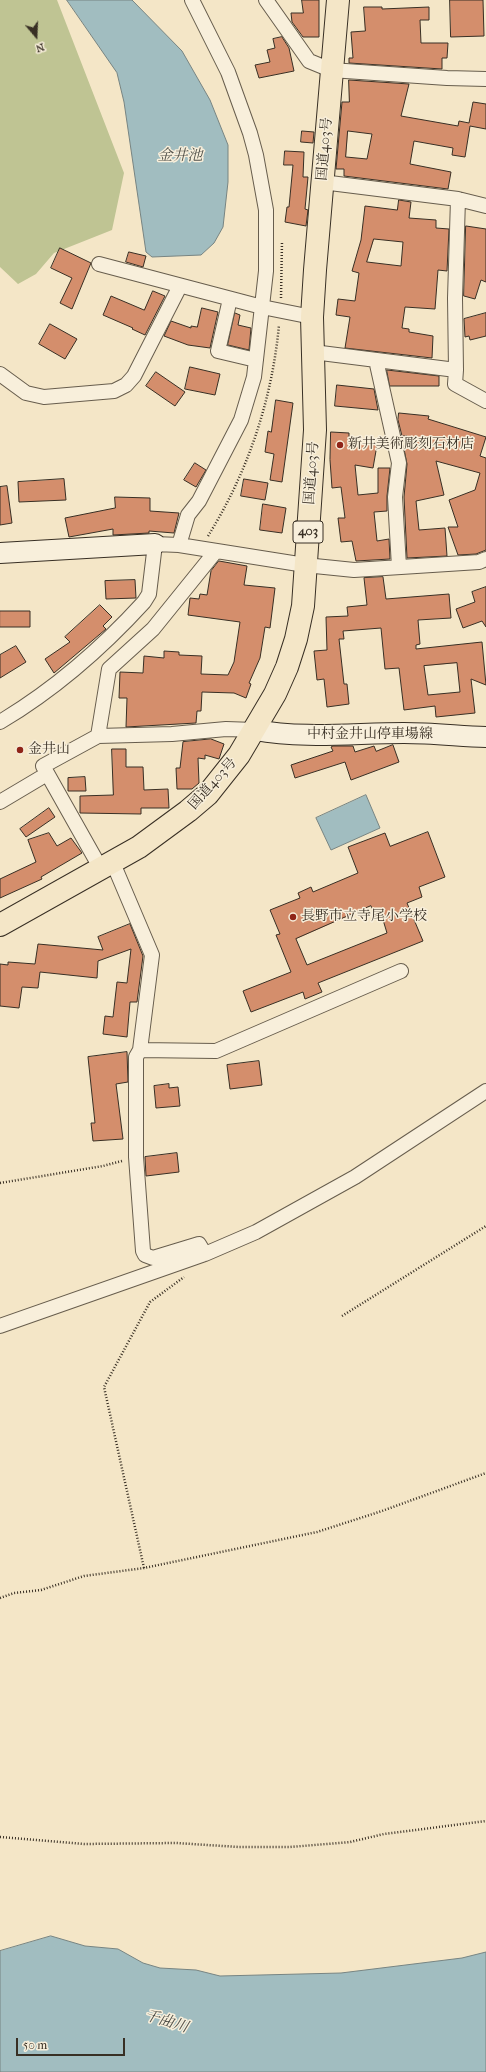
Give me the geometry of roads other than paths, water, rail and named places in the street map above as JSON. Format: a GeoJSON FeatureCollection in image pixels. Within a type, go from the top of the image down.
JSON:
{"type":"FeatureCollection","features":[{"type":"Feature","properties":{"kind":"highway","name":"国道403号"},"geometry":{"type":"LineString","coordinates":[[0,926],[107,866],[165,830],[208,794],[239,755],[255,730],[275,694],[296,639],[303,606],[315,430],[312,317],[331,70],[338,0]]}},
{"type":"Feature","properties":{"kind":"main road"},"geometry":{"type":"LineString","coordinates":[[0,553],[155,544]]}},
{"type":"Feature","properties":{"kind":"main road","name":"中村金井山停車場線"},"geometry":{"type":"LineString","coordinates":[[255,730],[314,736],[404,733],[486,737]]}},
{"type":"Feature","properties":{"kind":"street"},"geometry":{"type":"LineString","coordinates":[[179,545],[188,515],[199,500],[241,420],[254,377],[266,271],[266,217],[256,155],[250,133],[228,72],[192,0]]}},
{"type":"Feature","properties":{"kind":"street"},"geometry":{"type":"LineString","coordinates":[[266,0],[309,61],[331,70],[447,78],[486,79]]}},
{"type":"Feature","properties":{"kind":"street"},"geometry":{"type":"LineString","coordinates":[[322,182],[458,199],[486,206]]}},
{"type":"Feature","properties":{"kind":"street"},"geometry":{"type":"LineString","coordinates":[[458,199],[455,298],[455,384],[486,401]]}},
{"type":"Feature","properties":{"kind":"street"},"geometry":{"type":"LineString","coordinates":[[99,264],[281,312],[312,317]]}},
{"type":"Feature","properties":{"kind":"street"},"geometry":{"type":"LineString","coordinates":[[0,374],[26,393],[44,397],[114,391],[121,389],[134,376],[180,286]]}},
{"type":"Feature","properties":{"kind":"street"},"geometry":{"type":"LineString","coordinates":[[230,299],[218,351],[256,360]]}},
{"type":"Feature","properties":{"kind":"street"},"geometry":{"type":"LineString","coordinates":[[313,352],[456,370]]}},
{"type":"Feature","properties":{"kind":"street"},"geometry":{"type":"LineString","coordinates":[[376,360],[399,463],[395,497],[398,567]]}},
{"type":"Feature","properties":{"kind":"street"},"geometry":{"type":"LineString","coordinates":[[0,722],[32,702],[72,670],[144,602],[149,594],[155,544],[179,545],[305,565],[354,570],[479,562],[486,560]]}},
{"type":"Feature","properties":{"kind":"street"},"geometry":{"type":"LineString","coordinates":[[98,736],[109,669],[153,629],[216,551]]}},
{"type":"Feature","properties":{"kind":"street"},"geometry":{"type":"LineString","coordinates":[[205,1254],[199,1244],[153,1258],[145,1255],[142,1244],[136,1157],[136,1057],[140,1050],[152,955],[107,866],[43,766],[98,736],[172,734],[226,728],[255,730]]}},
{"type":"Feature","properties":{"kind":"street"},"geometry":{"type":"LineString","coordinates":[[0,802],[47,774]]}},
{"type":"Feature","properties":{"kind":"street"},"geometry":{"type":"LineString","coordinates":[[140,1050],[216,1051],[401,971]]}},
{"type":"Feature","properties":{"kind":"street"},"geometry":{"type":"LineString","coordinates":[[0,1326],[205,1254],[256,1232],[355,1177],[486,1091]]}},
{"type":"Feature","properties":{"kind":"water","name":"金井池"},"geometry":{"type":"Polygon","coordinates":[[[67,0],[132,0],[182,51],[210,100],[228,145],[228,182],[223,227],[214,243],[201,255],[152,257],[146,252],[124,102],[117,73],[67,0]]]}},
{"type":"Feature","properties":{"kind":"water"},"geometry":{"type":"Polygon","coordinates":[[[366,795],[380,828],[331,850],[316,818],[366,795]]]}},
{"type":"Feature","properties":{"kind":"water","name":"千曲川"},"geometry":{"type":"Polygon","coordinates":[[[51,1936],[85,1946],[118,1949],[143,1963],[160,1968],[196,1970],[220,1976],[341,1973],[462,1958],[486,1952],[486,2072],[0,2072],[0,1951],[51,1936]]]}},
{"type":"Feature","properties":{"kind":"place","name":"新井美術彫刻石材店"},"geometry":{"type":"Point","coordinates":[340,445]}},
{"type":"Feature","properties":{"kind":"place","name":"金井山"},"geometry":{"type":"Point","coordinates":[20,750]}},
{"type":"Feature","properties":{"kind":"place","name":"長野市立寺尾小学校"},"geometry":{"type":"Point","coordinates":[293,917]}}]}
